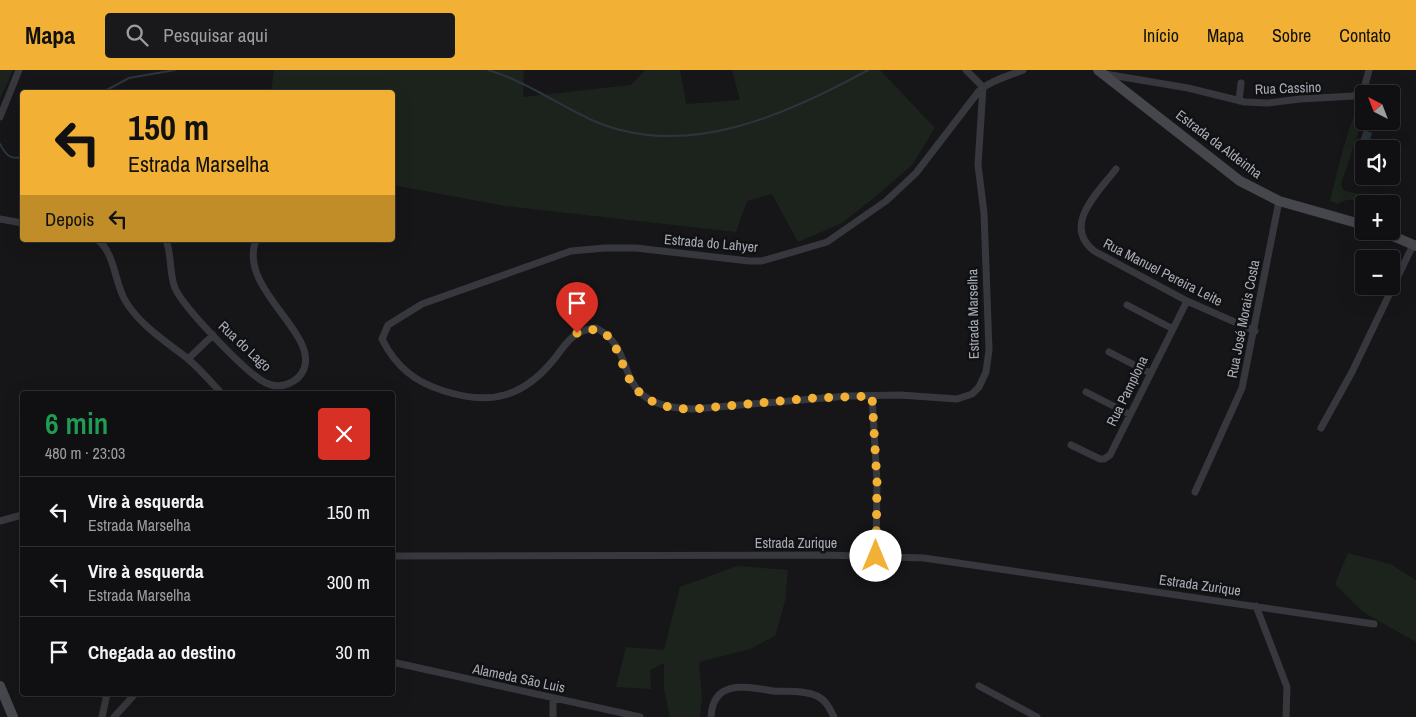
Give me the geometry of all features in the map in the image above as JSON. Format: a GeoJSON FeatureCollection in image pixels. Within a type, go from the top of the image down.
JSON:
{"type":"FeatureCollection","features":[{"type":"Feature","properties":{"kind":"street"},"geometry":{"type":"LineString","coordinates":[[0,117],[19,70]]}},
{"type":"Feature","properties":{"kind":"street"},"geometry":{"type":"LineString","coordinates":[[966,70],[983,87]]}},
{"type":"Feature","properties":{"kind":"street","name":"Estrada do Lahyer"},"geometry":{"type":"LineString","coordinates":[[382,340],[388,325],[422,304],[509,275],[571,251],[636,248],[749,262],[762,261],[827,242],[886,201],[916,173],[942,142],[959,115],[983,87],[1023,70]]}},
{"type":"Feature","properties":{"kind":"street","name":"Rua Cassino"},"geometry":{"type":"LineString","coordinates":[[1102,72],[1188,88],[1239,101],[1268,103],[1300,99],[1350,98],[1362,90],[1369,70]]}},
{"type":"Feature","properties":{"kind":"street","name":"Estrada da Aldeinha"},"geometry":{"type":"LineString","coordinates":[[1102,72],[1240,181],[1280,201],[1355,222]]}},
{"type":"Feature","properties":{"kind":"street"},"geometry":{"type":"LineString","coordinates":[[1239,101],[1241,83]]}},
{"type":"Feature","properties":{"kind":"street","name":"Estrada Marselha"},"geometry":{"type":"LineString","coordinates":[[382,340],[398,364],[418,381],[469,398],[495,398],[514,393],[546,367],[568,339],[577,333],[596,328],[607,335],[613,344],[636,389],[657,404],[673,409],[693,409],[823,397],[900,395],[945,400],[965,398],[979,387],[986,372],[989,350],[984,213],[978,165],[983,87]]}},
{"type":"Feature","properties":{"kind":"street","name":"Rua Manuel Pereira Leite"},"geometry":{"type":"LineString","coordinates":[[1116,169],[1086,209],[1080,235],[1084,243],[1094,251],[1187,300],[1255,331]]}},
{"type":"Feature","properties":{"kind":"street","name":"Rua José Morais Costa"},"geometry":{"type":"LineString","coordinates":[[1195,492],[1242,388],[1280,201]]}},
{"type":"Feature","properties":{"kind":"street"},"geometry":{"type":"LineString","coordinates":[[0,219],[20,223]]}},
{"type":"Feature","properties":{"kind":"street"},"geometry":{"type":"LineString","coordinates":[[1321,428],[1352,372],[1414,245],[1400,239]]}},
{"type":"Feature","properties":{"kind":"street"},"geometry":{"type":"LineString","coordinates":[[100,242],[105,247],[124,299],[132,311],[146,327],[188,359],[219,391]]}},
{"type":"Feature","properties":{"kind":"street","name":"Rua do Lago"},"geometry":{"type":"LineString","coordinates":[[166,242],[175,288],[213,335],[266,383],[273,386],[287,385],[297,380],[303,372],[306,360],[301,341],[266,292],[256,269],[253,249],[255,242]]}},
{"type":"Feature","properties":{"kind":"street","name":"Rua Pamplona"},"geometry":{"type":"LineString","coordinates":[[1071,445],[1100,459],[1108,458],[1187,300]]}},
{"type":"Feature","properties":{"kind":"street"},"geometry":{"type":"LineString","coordinates":[[1127,305],[1173,329]]}},
{"type":"Feature","properties":{"kind":"street"},"geometry":{"type":"LineString","coordinates":[[188,359],[213,335]]}},
{"type":"Feature","properties":{"kind":"street"},"geometry":{"type":"LineString","coordinates":[[1109,352],[1150,373]]}},
{"type":"Feature","properties":{"kind":"street"},"geometry":{"type":"LineString","coordinates":[[1086,392],[1129,414]]}},
{"type":"Feature","properties":{"kind":"street"},"geometry":{"type":"LineString","coordinates":[[872,396],[877,482],[876,556]]}},
{"type":"Feature","properties":{"kind":"street"},"geometry":{"type":"LineString","coordinates":[[0,521],[20,516]]}},
{"type":"Feature","properties":{"kind":"street","name":"Estrada Zurique"},"geometry":{"type":"LineString","coordinates":[[395,556],[876,556],[924,558],[1374,624]]}},
{"type":"Feature","properties":{"kind":"street","name":"Estrada Zurique"},"geometry":{"type":"LineString","coordinates":[[1256,606],[1287,687],[1286,717]]}},
{"type":"Feature","properties":{"kind":"street","name":"Alameda São Luis"},"geometry":{"type":"LineString","coordinates":[[395,663],[640,717]]}},
{"type":"Feature","properties":{"kind":"street"},"geometry":{"type":"LineString","coordinates":[[0,686],[13,717]]}},
{"type":"Feature","properties":{"kind":"street"},"geometry":{"type":"LineString","coordinates":[[979,686],[1037,717]]}},
{"type":"Feature","properties":{"kind":"street"},"geometry":{"type":"LineString","coordinates":[[711,717],[716,697],[730,688],[744,687],[812,694],[824,702],[834,717]]}},
{"type":"Feature","properties":{"kind":"street"},"geometry":{"type":"LineString","coordinates":[[102,717],[107,696]]}},
{"type":"Feature","properties":{"kind":"street"},"geometry":{"type":"LineString","coordinates":[[114,717],[133,696]]}},
{"type":"Feature","properties":{"kind":"street"},"geometry":{"type":"LineString","coordinates":[[553,698],[553,717]]}},
{"type":"Feature","properties":{"kind":"shaded area"},"geometry":{"type":"Polygon","coordinates":[[[0,70],[13,70],[0,99],[0,70]]]}},
{"type":"Feature","properties":{"kind":"shaded area"},"geometry":{"type":"Polygon","coordinates":[[[274,70],[524,70],[523,97],[631,85],[645,70],[680,70],[686,104],[740,100],[732,70],[880,70],[935,128],[912,165],[875,197],[842,223],[798,242],[772,194],[747,201],[736,232],[505,206],[395,185],[395,90],[271,90],[274,70]]]}},
{"type":"Feature","properties":{"kind":"shaded area"},"geometry":{"type":"Polygon","coordinates":[[[1355,114],[1355,130],[1359,130],[1341,184],[1343,190],[1361,195],[1355,195],[1355,200],[1344,201],[1338,204],[1330,201],[1350,126],[1355,114]]]}},
{"type":"Feature","properties":{"kind":"shaded area"},"geometry":{"type":"Polygon","coordinates":[[[1364,130],[1372,133],[1370,140],[1360,140],[1364,130]]]}},
{"type":"Feature","properties":{"kind":"shaded area"},"geometry":{"type":"Polygon","coordinates":[[[1348,553],[1390,564],[1416,580],[1416,642],[1363,612],[1335,584],[1348,553]]]}},
{"type":"Feature","properties":{"kind":"shaded area"},"geometry":{"type":"Polygon","coordinates":[[[737,566],[788,570],[785,601],[775,636],[750,649],[699,662],[702,699],[700,717],[670,717],[664,689],[664,663],[650,670],[651,689],[616,687],[626,647],[664,650],[680,587],[737,566]]]}},
{"type":"Feature","properties":{"kind":"waterway"},"geometry":{"type":"LineString","coordinates":[[107,90],[129,78],[175,70]]}},
{"type":"Feature","properties":{"kind":"waterway"},"geometry":{"type":"LineString","coordinates":[[488,70],[516,80],[594,121],[629,132],[665,136],[700,134],[736,127],[770,116],[804,102],[868,70]]}},
{"type":"Feature","properties":{"kind":"waterway"},"geometry":{"type":"LineString","coordinates":[[0,144],[9,156],[20,157]]}},
{"type":"Feature","properties":{"kind":"route"},"geometry":{"type":"LineString","coordinates":[[577,333],[588,328],[596,328],[607,335],[622,359],[636,389],[646,398],[657,404],[673,409],[693,409],[814,398],[872,396],[877,482],[876,556]]}}]}
